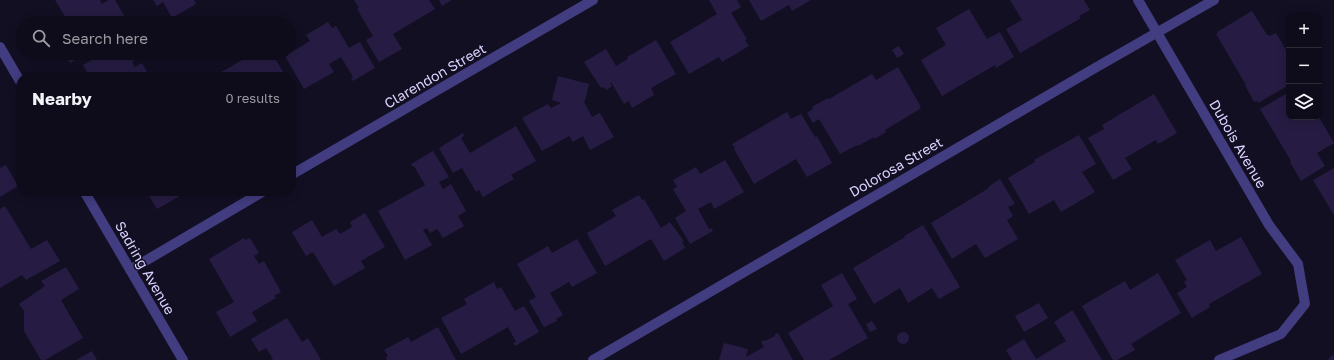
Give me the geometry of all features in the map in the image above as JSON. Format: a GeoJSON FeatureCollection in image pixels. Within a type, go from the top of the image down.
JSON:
{"type":"FeatureCollection","features":[{"type":"Feature","properties":{"kind":"street","name":"Clarendon Street"},"geometry":{"type":"LineString","coordinates":[[296,172],[592,0]]}},
{"type":"Feature","properties":{"kind":"street","name":"Dubois Avenue"},"geometry":{"type":"LineString","coordinates":[[1138,0],[1269,225],[1298,264],[1305,304],[1281,334],[1219,360]]}},
{"type":"Feature","properties":{"kind":"street","name":"Dolorosa Street"},"geometry":{"type":"LineString","coordinates":[[593,360],[1214,0]]}},
{"type":"Feature","properties":{"kind":"street"},"geometry":{"type":"LineString","coordinates":[[0,47],[16,74]]}},
{"type":"Feature","properties":{"kind":"street","name":"Sadring Avenue"},"geometry":{"type":"LineString","coordinates":[[87,196],[183,360]]}},
{"type":"Feature","properties":{"kind":"street"},"geometry":{"type":"LineString","coordinates":[[130,270],[256,196]]}},
{"type":"Feature","properties":{"kind":"building"},"geometry":{"type":"Polygon","coordinates":[[[55,0],[100,0],[102,4],[109,0],[115,0],[124,16],[65,16],[55,0]]]}},
{"type":"Feature","properties":{"kind":"building"},"geometry":{"type":"Polygon","coordinates":[[[153,0],[194,0],[196,4],[175,16],[171,16],[163,2],[157,6],[153,0]]]}},
{"type":"Feature","properties":{"kind":"building"},"geometry":{"type":"Polygon","coordinates":[[[354,0],[429,0],[435,9],[393,34],[402,49],[379,62],[366,40],[373,36],[357,9],[359,8],[354,0]]]}},
{"type":"Feature","properties":{"kind":"building"},"geometry":{"type":"Polygon","coordinates":[[[439,0],[452,0],[442,6],[439,0]]]}},
{"type":"Feature","properties":{"kind":"building"},"geometry":{"type":"Polygon","coordinates":[[[709,0],[737,0],[741,7],[731,13],[747,39],[745,40],[749,46],[722,62],[719,57],[689,74],[670,42],[717,14],[709,0]]]}},
{"type":"Feature","properties":{"kind":"building"},"geometry":{"type":"Polygon","coordinates":[[[749,0],[811,0],[792,11],[789,5],[761,21],[749,0]]]}},
{"type":"Feature","properties":{"kind":"building"},"geometry":{"type":"Polygon","coordinates":[[[1010,0],[1084,0],[1090,10],[1079,16],[1081,18],[1020,53],[1006,29],[1022,20],[1010,0]]]}},
{"type":"Feature","properties":{"kind":"building"},"geometry":{"type":"Polygon","coordinates":[[[969,9],[987,39],[1000,32],[1014,57],[996,68],[995,65],[942,96],[921,60],[946,45],[936,28],[969,9]]]}},
{"type":"Feature","properties":{"kind":"building"},"geometry":{"type":"Polygon","coordinates":[[[1252,11],[1267,35],[1270,36],[1276,33],[1286,50],[1286,87],[1258,103],[1257,101],[1254,102],[1246,85],[1216,34],[1218,33],[1217,32],[1252,11]]]}},
{"type":"Feature","properties":{"kind":"building"},"geometry":{"type":"Polygon","coordinates":[[[328,22],[332,28],[336,26],[349,48],[360,42],[375,68],[353,81],[351,78],[353,77],[341,57],[329,64],[334,72],[304,89],[296,75],[296,72],[294,72],[287,60],[296,60],[296,49],[310,41],[306,35],[328,22]]]}},
{"type":"Feature","properties":{"kind":"building"},"geometry":{"type":"Polygon","coordinates":[[[656,40],[676,74],[651,88],[654,95],[632,108],[629,101],[624,104],[611,82],[610,83],[612,86],[606,90],[604,87],[601,88],[584,62],[606,49],[616,66],[628,59],[627,57],[656,40]]]}},
{"type":"Feature","properties":{"kind":"building"},"geometry":{"type":"Polygon","coordinates":[[[899,46],[904,54],[897,58],[892,50],[899,46]]]}},
{"type":"Feature","properties":{"kind":"building"},"geometry":{"type":"Polygon","coordinates":[[[68,60],[75,60],[70,63],[68,60]]]}},
{"type":"Feature","properties":{"kind":"building"},"geometry":{"type":"Polygon","coordinates":[[[92,60],[136,60],[132,62],[135,67],[142,63],[147,72],[87,72],[83,65],[92,60]]]}},
{"type":"Feature","properties":{"kind":"building"},"geometry":{"type":"Polygon","coordinates":[[[242,60],[276,60],[283,72],[222,72],[242,60]]]}},
{"type":"Feature","properties":{"kind":"building"},"geometry":{"type":"Polygon","coordinates":[[[898,67],[921,107],[919,108],[920,109],[885,130],[886,132],[875,139],[874,137],[840,154],[819,119],[813,123],[807,113],[813,109],[812,107],[872,74],[876,80],[898,67]]]}},
{"type":"Feature","properties":{"kind":"building"},"geometry":{"type":"Polygon","coordinates":[[[558,76],[589,84],[585,101],[583,100],[592,117],[600,113],[614,137],[590,150],[583,136],[573,142],[569,136],[542,151],[522,118],[548,104],[551,108],[561,103],[552,100],[558,76]]]}},
{"type":"Feature","properties":{"kind":"building"},"geometry":{"type":"Polygon","coordinates":[[[1154,94],[1177,133],[1158,144],[1156,140],[1125,158],[1132,169],[1113,180],[1088,138],[1104,129],[1102,125],[1154,94]]]}},
{"type":"Feature","properties":{"kind":"building"},"geometry":{"type":"Polygon","coordinates":[[[1286,94],[1286,120],[1321,120],[1334,143],[1317,153],[1325,166],[1301,181],[1290,162],[1291,161],[1260,109],[1286,94]]]}},
{"type":"Feature","properties":{"kind":"building"},"geometry":{"type":"Polygon","coordinates":[[[787,112],[791,119],[801,114],[815,137],[817,136],[832,163],[807,177],[796,159],[754,184],[732,144],[787,112]]]}},
{"type":"Feature","properties":{"kind":"building"},"geometry":{"type":"Polygon","coordinates":[[[516,126],[536,161],[511,175],[514,179],[483,197],[479,190],[476,192],[462,168],[453,173],[439,148],[463,133],[464,136],[461,138],[470,153],[516,126]]]}},
{"type":"Feature","properties":{"kind":"building"},"geometry":{"type":"Polygon","coordinates":[[[1079,135],[1096,164],[1082,172],[1095,192],[1061,212],[1054,200],[1029,214],[1008,178],[1035,162],[1034,160],[1079,135]]]}},
{"type":"Feature","properties":{"kind":"building"},"geometry":{"type":"Polygon","coordinates":[[[433,151],[449,177],[439,182],[443,189],[451,184],[466,211],[458,216],[464,226],[443,238],[437,229],[430,233],[427,228],[423,230],[432,245],[405,260],[378,211],[425,185],[414,166],[413,167],[411,164],[433,151]]]}},
{"type":"Feature","properties":{"kind":"building"},"geometry":{"type":"Polygon","coordinates":[[[725,160],[744,192],[714,209],[711,202],[698,209],[709,229],[711,228],[713,231],[690,244],[675,218],[686,211],[673,189],[677,187],[673,180],[696,167],[700,174],[725,160]]]}},
{"type":"Feature","properties":{"kind":"building"},"geometry":{"type":"Polygon","coordinates":[[[6,165],[16,182],[16,187],[0,197],[0,168],[6,165]]]}},
{"type":"Feature","properties":{"kind":"building"},"geometry":{"type":"Polygon","coordinates":[[[1334,168],[1334,215],[1313,180],[1334,168]]]}},
{"type":"Feature","properties":{"kind":"building"},"geometry":{"type":"Polygon","coordinates":[[[1000,179],[1015,204],[1008,207],[1013,216],[1007,220],[1018,239],[985,258],[976,244],[952,259],[931,223],[989,188],[988,187],[1000,179]]]}},
{"type":"Feature","properties":{"kind":"building"},"geometry":{"type":"Polygon","coordinates":[[[639,195],[642,200],[644,199],[661,228],[670,222],[684,241],[682,242],[685,248],[664,261],[651,239],[605,266],[587,233],[616,216],[612,210],[639,195]]]}},
{"type":"Feature","properties":{"kind":"building"},"geometry":{"type":"Polygon","coordinates":[[[149,196],[180,196],[157,209],[149,196]]]}},
{"type":"Feature","properties":{"kind":"building"},"geometry":{"type":"Polygon","coordinates":[[[5,206],[31,249],[47,240],[60,261],[26,280],[22,275],[0,288],[0,209],[5,206]]]}},
{"type":"Feature","properties":{"kind":"building"},"geometry":{"type":"Polygon","coordinates":[[[365,213],[385,247],[361,261],[365,268],[334,286],[313,252],[306,256],[292,232],[312,220],[322,237],[336,229],[340,234],[352,227],[350,222],[365,213]]]}},
{"type":"Feature","properties":{"kind":"building"},"geometry":{"type":"Polygon","coordinates":[[[923,225],[960,287],[939,299],[932,288],[908,303],[900,288],[874,304],[853,268],[923,225]]]}},
{"type":"Feature","properties":{"kind":"building"},"geometry":{"type":"Polygon","coordinates":[[[1241,237],[1262,274],[1209,304],[1210,307],[1192,318],[1177,293],[1187,287],[1184,282],[1187,280],[1175,260],[1210,240],[1216,251],[1241,237]]]}},
{"type":"Feature","properties":{"kind":"building"},"geometry":{"type":"Polygon","coordinates":[[[244,238],[245,240],[250,238],[259,253],[254,256],[259,264],[264,261],[281,292],[274,296],[276,298],[252,312],[257,321],[230,337],[216,312],[234,302],[209,259],[244,238]]]}},
{"type":"Feature","properties":{"kind":"building"},"geometry":{"type":"Polygon","coordinates":[[[577,239],[597,273],[572,287],[569,282],[550,293],[563,315],[556,319],[557,321],[544,327],[529,301],[536,297],[517,264],[548,246],[552,253],[577,239]]]}},
{"type":"Feature","properties":{"kind":"building"},"geometry":{"type":"Polygon","coordinates":[[[66,267],[79,289],[61,300],[83,338],[45,360],[41,360],[24,331],[24,311],[19,304],[45,286],[41,281],[66,267]]]}},
{"type":"Feature","properties":{"kind":"building"},"geometry":{"type":"Polygon","coordinates":[[[842,273],[857,299],[848,304],[868,338],[829,360],[804,360],[788,333],[833,306],[821,285],[842,273]]]}},
{"type":"Feature","properties":{"kind":"building"},"geometry":{"type":"Polygon","coordinates":[[[1158,273],[1181,313],[1131,344],[1135,350],[1117,360],[1113,360],[1082,306],[1125,281],[1130,290],[1158,273]]]}},
{"type":"Feature","properties":{"kind":"building"},"geometry":{"type":"Polygon","coordinates":[[[494,282],[497,289],[501,287],[515,311],[524,306],[539,332],[515,346],[513,343],[516,342],[508,327],[461,354],[441,318],[467,304],[464,299],[494,282]]]}},
{"type":"Feature","properties":{"kind":"building"},"geometry":{"type":"Polygon","coordinates":[[[1039,303],[1048,318],[1024,332],[1015,316],[1039,303]]]}},
{"type":"Feature","properties":{"kind":"building"},"geometry":{"type":"Polygon","coordinates":[[[1073,311],[1102,360],[1012,360],[1006,350],[1024,339],[1036,359],[1066,341],[1054,322],[1073,311]]]}},
{"type":"Feature","properties":{"kind":"building"},"geometry":{"type":"Polygon","coordinates":[[[287,318],[302,342],[308,338],[321,360],[271,360],[273,359],[266,348],[259,352],[251,339],[287,318]]]}},
{"type":"Feature","properties":{"kind":"building"},"geometry":{"type":"Polygon","coordinates":[[[872,321],[877,329],[870,332],[866,324],[872,321]]]}},
{"type":"Feature","properties":{"kind":"building"},"geometry":{"type":"Polygon","coordinates":[[[438,327],[456,360],[387,360],[386,357],[388,356],[384,350],[408,337],[411,342],[438,327]]]}},
{"type":"Feature","properties":{"kind":"building"},"geometry":{"type":"Polygon","coordinates":[[[905,332],[908,333],[908,343],[901,344],[898,343],[897,336],[898,333],[905,332]]]}},
{"type":"Feature","properties":{"kind":"building"},"geometry":{"type":"Polygon","coordinates":[[[778,333],[793,360],[719,360],[724,343],[748,349],[746,357],[764,347],[761,342],[775,336],[775,334],[778,333]]]}},
{"type":"Feature","properties":{"kind":"building"},"geometry":{"type":"Polygon","coordinates":[[[92,351],[97,360],[76,360],[92,351]]]}},
{"type":"Feature","properties":{"kind":"building"},"geometry":{"type":"Polygon","coordinates":[[[1333,354],[1334,360],[1328,360],[1333,354]]]}}]}
